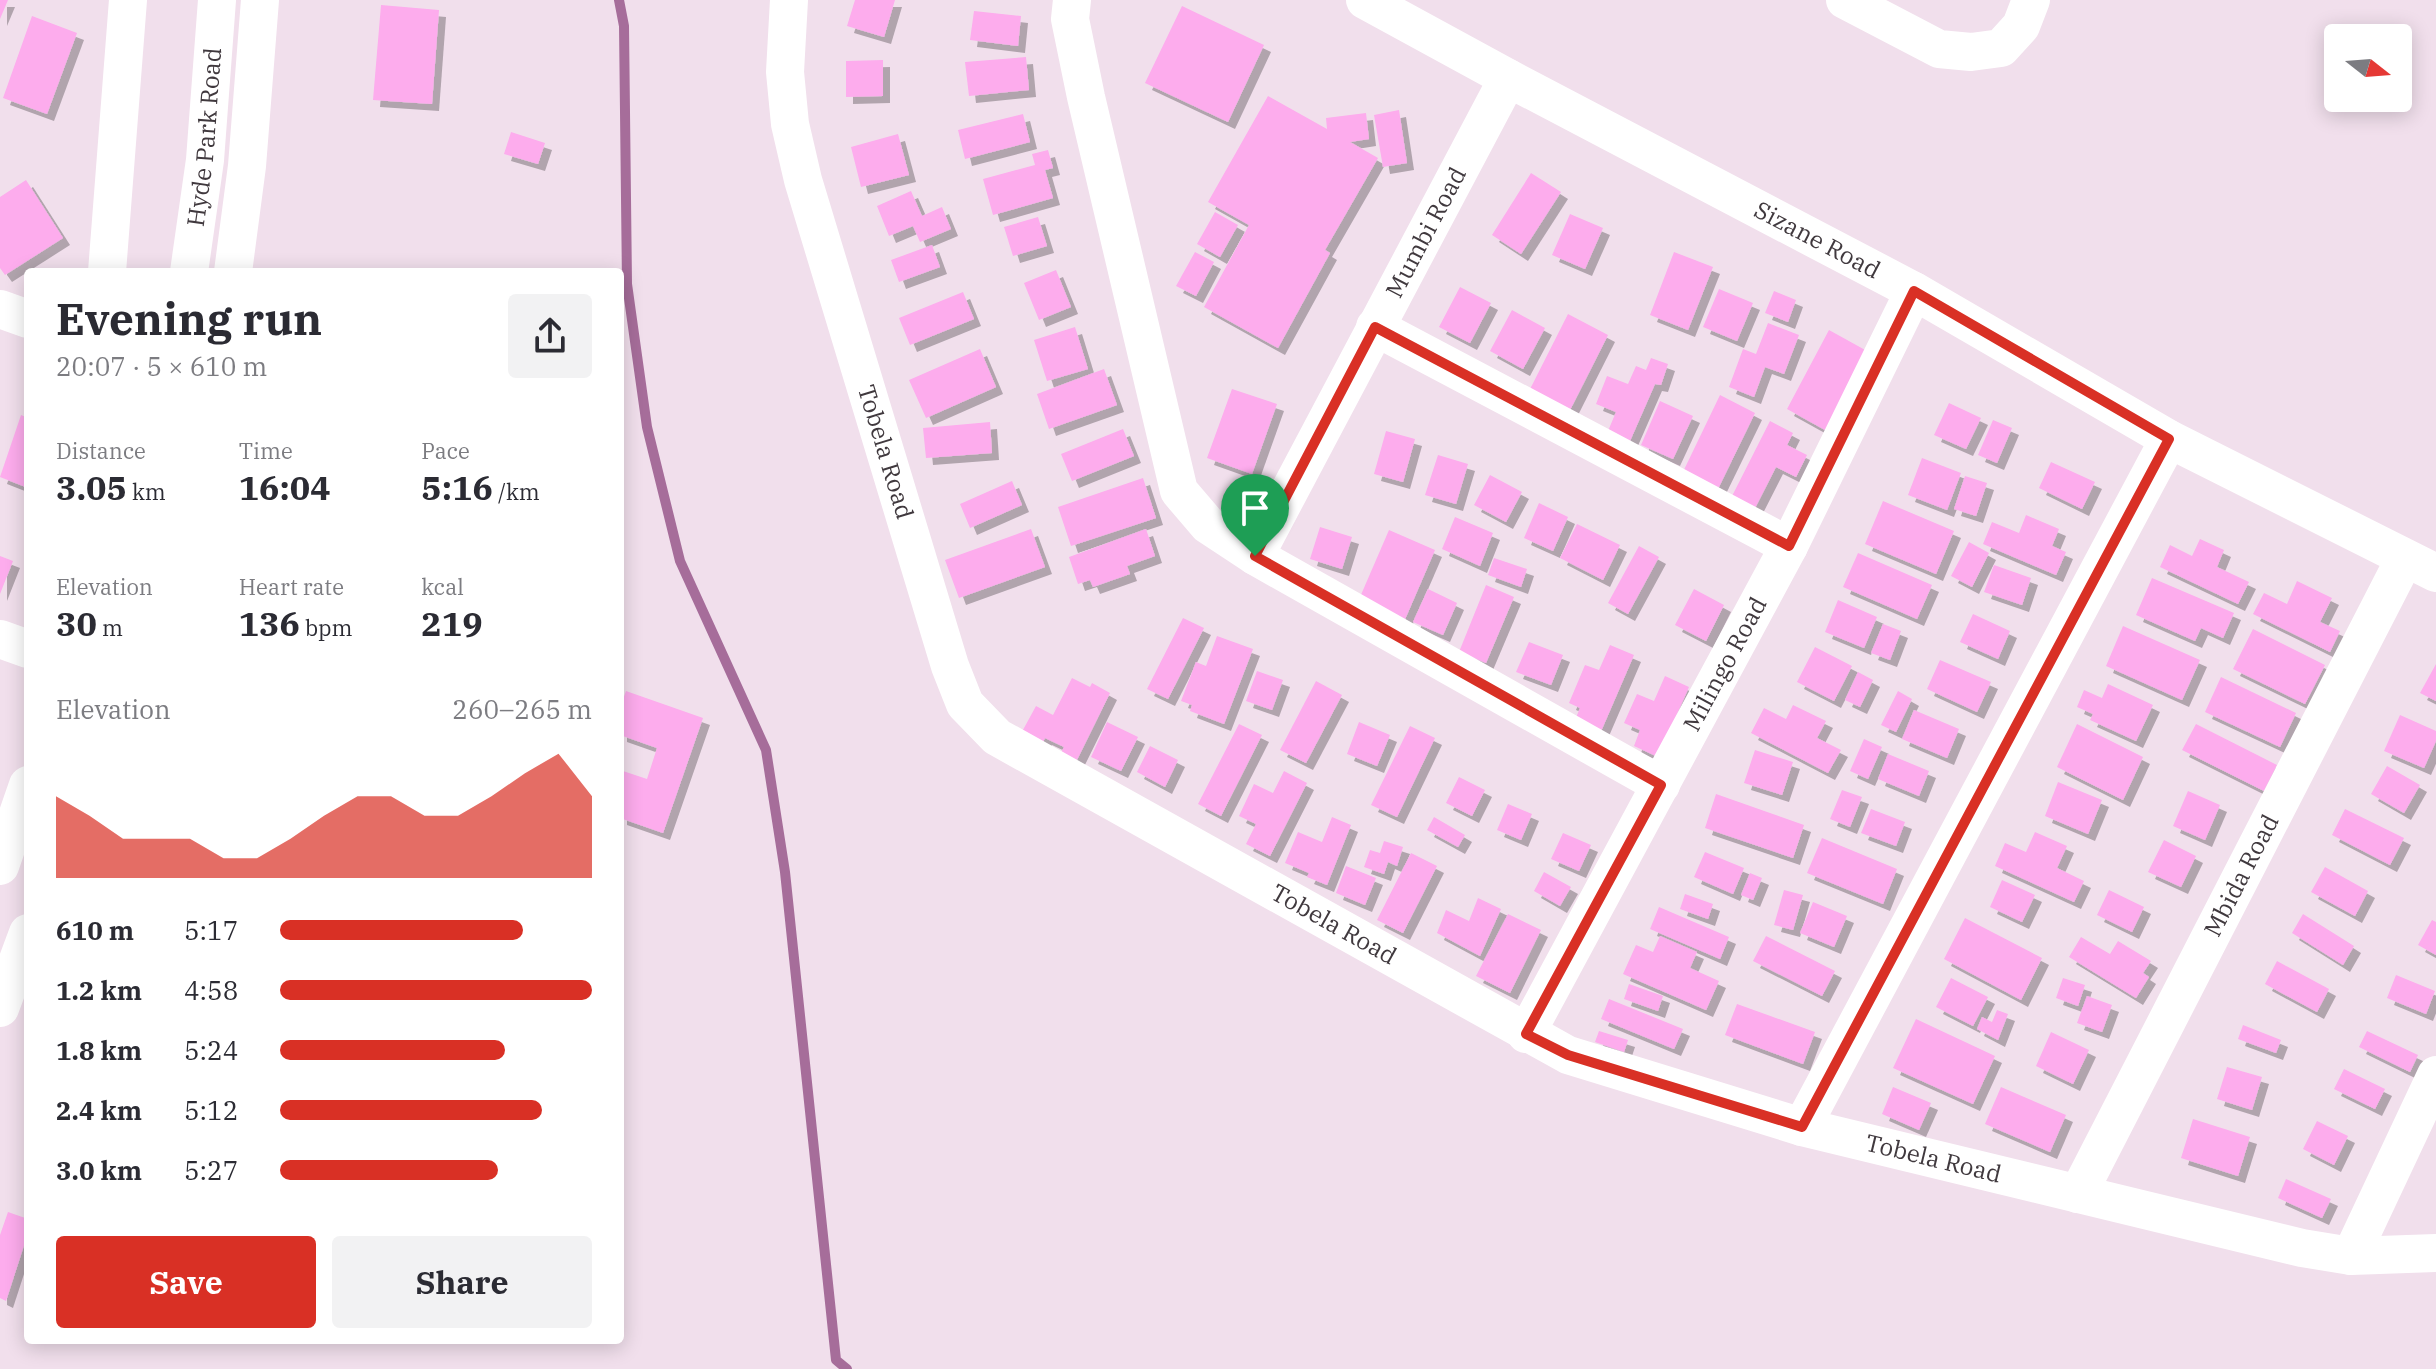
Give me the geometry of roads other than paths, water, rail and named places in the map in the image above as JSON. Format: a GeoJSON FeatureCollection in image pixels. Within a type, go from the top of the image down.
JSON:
{"type":"FeatureCollection","features":[{"type":"Feature","properties":{"kind":"street"},"geometry":{"type":"LineString","coordinates":[[107,268],[128,0]]}},
{"type":"Feature","properties":{"kind":"street","name":"Hyde Park Road"},"geometry":{"type":"LineString","coordinates":[[190,268],[205,160],[217,0]]}},
{"type":"Feature","properties":{"kind":"street","name":"Hyde Park Road"},"geometry":{"type":"LineString","coordinates":[[234,268],[247,166],[260,0]]}},
{"type":"Feature","properties":{"kind":"street","name":"Tobela Road"},"geometry":{"type":"LineString","coordinates":[[789,0],[785,72],[790,124],[803,180],[946,651],[965,704],[997,737],[1568,1055],[1802,1127],[2302,1248],[2351,1256],[2436,1253]]}},
{"type":"Feature","properties":{"kind":"street"},"geometry":{"type":"LineString","coordinates":[[1072,0],[1070,19],[1083,81],[1179,491],[1208,525],[1255,556],[1661,785]]}},
{"type":"Feature","properties":{"kind":"street","name":"Sizane Road"},"geometry":{"type":"LineString","coordinates":[[1365,0],[1914,291],[2169,439],[2420,566]]}},
{"type":"Feature","properties":{"kind":"street"},"geometry":{"type":"LineString","coordinates":[[1845,0],[1939,49],[1971,52],[2001,48],[2021,26],[2031,0]]}},
{"type":"Feature","properties":{"kind":"street","name":"Mumbi Road"},"geometry":{"type":"LineString","coordinates":[[1255,556],[1508,78]]}},
{"type":"Feature","properties":{"kind":"street","name":"Milingo Road"},"geometry":{"type":"LineString","coordinates":[[1526,1034],[1789,546],[1914,291]]}},
{"type":"Feature","properties":{"kind":"street"},"geometry":{"type":"LineString","coordinates":[[0,309],[24,318]]}},
{"type":"Feature","properties":{"kind":"street"},"geometry":{"type":"LineString","coordinates":[[1375,327],[1789,546]]}},
{"type":"Feature","properties":{"kind":"street"},"geometry":{"type":"LineString","coordinates":[[1802,1127],[2169,439]]}},
{"type":"Feature","properties":{"kind":"street","name":"Mbida Road"},"geometry":{"type":"LineString","coordinates":[[2078,1194],[2420,566]]}},
{"type":"Feature","properties":{"kind":"street"},"geometry":{"type":"LineString","coordinates":[[0,639],[24,648]]}},
{"type":"Feature","properties":{"kind":"street"},"geometry":{"type":"LineString","coordinates":[[0,866],[24,797]]}},
{"type":"Feature","properties":{"kind":"street"},"geometry":{"type":"LineString","coordinates":[[0,1008],[8,966],[24,940]]}},
{"type":"Feature","properties":{"kind":"street"},"geometry":{"type":"LineString","coordinates":[[2351,1256],[2436,1075]]}},
{"type":"Feature","properties":{"kind":"waterway"},"geometry":{"type":"LineString","coordinates":[[619,0],[624,26],[627,284],[647,427],[680,561],[766,750],[785,872],[836,1360],[847,1369]]}}]}
